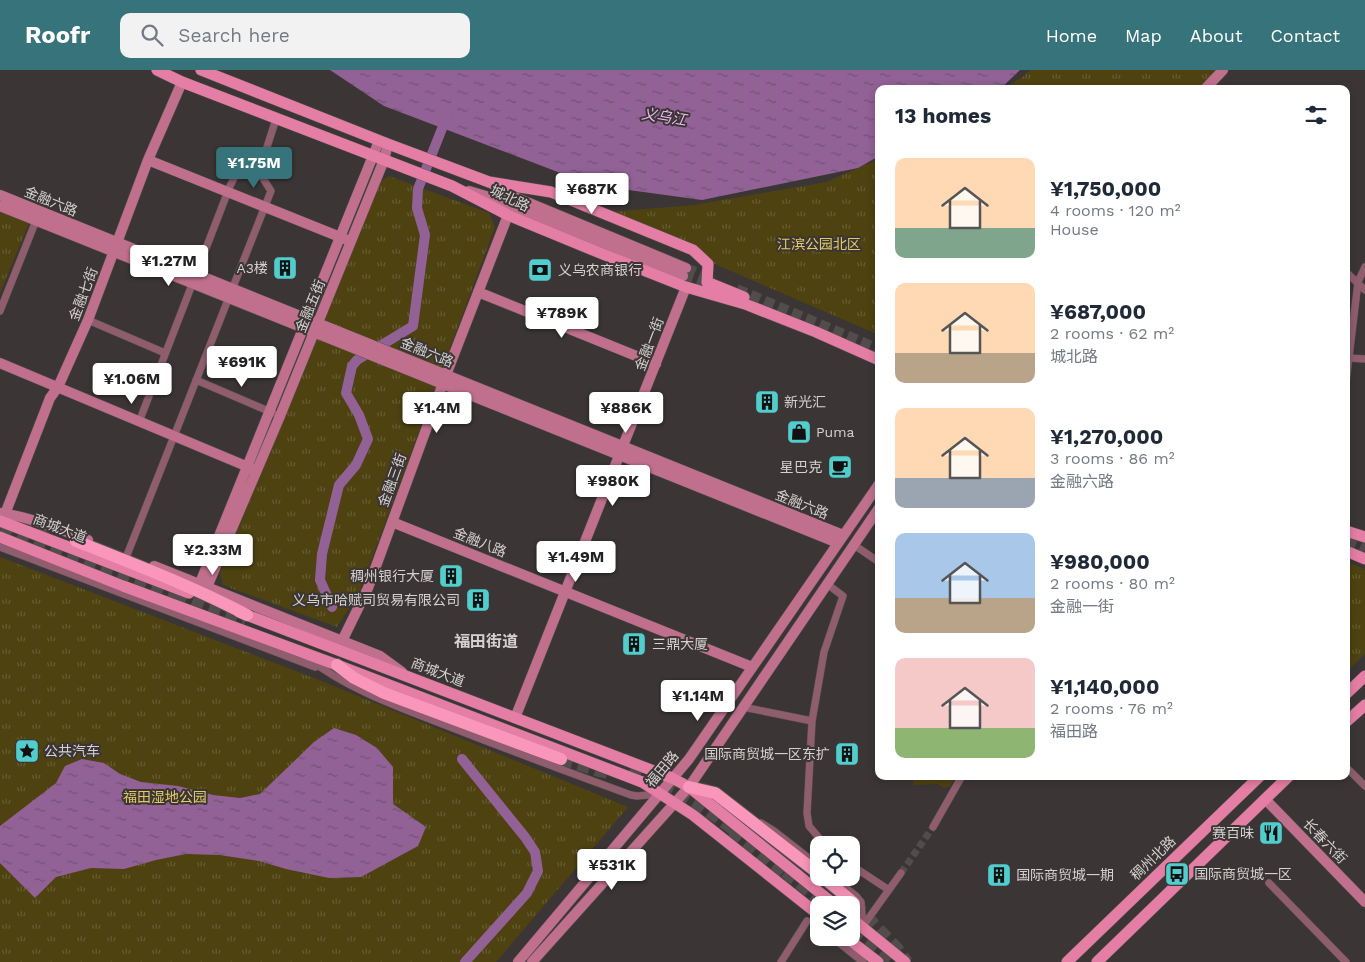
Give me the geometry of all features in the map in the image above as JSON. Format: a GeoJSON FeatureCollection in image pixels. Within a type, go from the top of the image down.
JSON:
{"type":"FeatureCollection","features":[{"type":"Feature","properties":{"kind":"highway"},"geometry":{"type":"LineString","coordinates":[[76,540],[181,583],[247,615]]}},
{"type":"Feature","properties":{"kind":"highway"},"geometry":{"type":"LineString","coordinates":[[337,666],[354,678],[384,693],[561,760]]}},
{"type":"Feature","properties":{"kind":"highway"},"geometry":{"type":"LineString","coordinates":[[689,787],[715,793],[810,867]]}},
{"type":"Feature","properties":{"kind":"highway"},"geometry":{"type":"LineString","coordinates":[[834,886],[846,896]]}},
{"type":"Feature","properties":{"kind":"main road","name":"城北路"},"geometry":{"type":"LineString","coordinates":[[157,70],[182,82],[448,185],[508,215],[685,277],[875,358]]}},
{"type":"Feature","properties":{"kind":"main road","name":"城北路"},"geometry":{"type":"LineString","coordinates":[[201,70],[384,143],[489,182],[552,192],[694,250],[708,264],[707,282],[875,352]]}},
{"type":"Feature","properties":{"kind":"main road","name":"商城大道"},"geometry":{"type":"LineString","coordinates":[[2,516],[247,615],[672,778],[689,787],[824,896]]}},
{"type":"Feature","properties":{"kind":"main road"},"geometry":{"type":"LineString","coordinates":[[1350,532],[1365,537]]}},
{"type":"Feature","properties":{"kind":"main road"},"geometry":{"type":"LineString","coordinates":[[0,538],[122,586],[642,782],[693,815],[810,908]]}},
{"type":"Feature","properties":{"kind":"main road"},"geometry":{"type":"LineString","coordinates":[[1350,553],[1365,559]]}},
{"type":"Feature","properties":{"kind":"main road"},"geometry":{"type":"LineString","coordinates":[[1350,690],[1365,676]]}},
{"type":"Feature","properties":{"kind":"main road"},"geometry":{"type":"LineString","coordinates":[[1350,718],[1365,705]]}},
{"type":"Feature","properties":{"kind":"main road","name":"稠州北路"},"geometry":{"type":"LineString","coordinates":[[1067,962],[1256,780]]}},
{"type":"Feature","properties":{"kind":"main road"},"geometry":{"type":"LineString","coordinates":[[1097,962],[1285,780]]}},
{"type":"Feature","properties":{"kind":"main road"},"geometry":{"type":"LineString","coordinates":[[860,924],[905,962]]}},
{"type":"Feature","properties":{"kind":"main road"},"geometry":{"type":"LineString","coordinates":[[857,946],[878,962]]}},
{"type":"Feature","properties":{"kind":"street"},"geometry":{"type":"LineString","coordinates":[[1209,85],[1223,70]]}},
{"type":"Feature","properties":{"kind":"street"},"geometry":{"type":"LineString","coordinates":[[1217,85],[1231,70]]}},
{"type":"Feature","properties":{"kind":"street","name":"金融七街"},"geometry":{"type":"LineString","coordinates":[[2,516],[50,398],[58,387],[88,320],[148,160],[182,82]]}},
{"type":"Feature","properties":{"kind":"street"},"geometry":{"type":"LineString","coordinates":[[126,555],[265,207],[270,191],[259,172],[276,119]]}},
{"type":"Feature","properties":{"kind":"street","name":"金融五街"},"geometry":{"type":"LineString","coordinates":[[204,585],[275,414],[316,328],[372,156],[384,143]]}},
{"type":"Feature","properties":{"kind":"street","name":"金融五街"},"geometry":{"type":"LineString","coordinates":[[275,414],[306,324],[384,160],[384,143]]}},
{"type":"Feature","properties":{"kind":"street"},"geometry":{"type":"LineString","coordinates":[[148,160],[345,239]]}},
{"type":"Feature","properties":{"kind":"street"},"geometry":{"type":"LineString","coordinates":[[139,422],[235,176],[246,172],[259,172]]}},
{"type":"Feature","properties":{"kind":"street"},"geometry":{"type":"LineString","coordinates":[[489,182],[515,197],[685,277]]}},
{"type":"Feature","properties":{"kind":"street"},"geometry":{"type":"LineString","coordinates":[[448,185],[496,199],[685,277]]}},
{"type":"Feature","properties":{"kind":"street","name":"金融六路"},"geometry":{"type":"LineString","coordinates":[[0,195],[38,216],[116,248],[316,328],[359,340],[398,356],[444,379],[840,539]]}},
{"type":"Feature","properties":{"kind":"street","name":"金融六路"},"geometry":{"type":"LineString","coordinates":[[0,206],[38,216]]}},
{"type":"Feature","properties":{"kind":"street","name":"金融三街"},"geometry":{"type":"LineString","coordinates":[[342,641],[368,588],[444,379],[508,215]]}},
{"type":"Feature","properties":{"kind":"street"},"geometry":{"type":"LineString","coordinates":[[0,310],[38,216]]}},
{"type":"Feature","properties":{"kind":"street"},"geometry":{"type":"LineString","coordinates":[[1350,350],[1358,282],[1365,267]]}},
{"type":"Feature","properties":{"kind":"street"},"geometry":{"type":"LineString","coordinates":[[1350,275],[1365,290]]}},
{"type":"Feature","properties":{"kind":"street","name":"金融一街"},"geometry":{"type":"LineString","coordinates":[[515,718],[656,364],[685,277]]}},
{"type":"Feature","properties":{"kind":"street"},"geometry":{"type":"LineString","coordinates":[[478,292],[656,364]]}},
{"type":"Feature","properties":{"kind":"street"},"geometry":{"type":"LineString","coordinates":[[88,320],[165,353]]}},
{"type":"Feature","properties":{"kind":"street","name":"金融六路"},"geometry":{"type":"LineString","coordinates":[[316,328],[348,346],[391,364],[444,379]]}},
{"type":"Feature","properties":{"kind":"street"},"geometry":{"type":"LineString","coordinates":[[1350,358],[1365,359]]}},
{"type":"Feature","properties":{"kind":"street"},"geometry":{"type":"LineString","coordinates":[[0,363],[252,469]]}},
{"type":"Feature","properties":{"kind":"street"},"geometry":{"type":"LineString","coordinates":[[196,380],[275,414]]}},
{"type":"Feature","properties":{"kind":"street","name":"福田路"},"geometry":{"type":"LineString","coordinates":[[518,962],[688,759],[875,490]]}},
{"type":"Feature","properties":{"kind":"street"},"geometry":{"type":"LineString","coordinates":[[532,962],[689,787],[875,514]]}},
{"type":"Feature","properties":{"kind":"street"},"geometry":{"type":"LineString","coordinates":[[2,516],[59,529],[204,585],[222,594],[380,656],[409,678]]}},
{"type":"Feature","properties":{"kind":"street","name":"金融八路"},"geometry":{"type":"LineString","coordinates":[[392,522],[752,667]]}},
{"type":"Feature","properties":{"kind":"street"},"geometry":{"type":"LineString","coordinates":[[854,545],[875,559]]}},
{"type":"Feature","properties":{"kind":"street"},"geometry":{"type":"LineString","coordinates":[[0,547],[323,670],[376,698],[535,760],[631,795],[659,794]]}},
{"type":"Feature","properties":{"kind":"street"},"geometry":{"type":"LineString","coordinates":[[817,836],[809,826],[807,813],[812,722],[824,652],[843,596],[827,584]]}},
{"type":"Feature","properties":{"kind":"street"},"geometry":{"type":"LineString","coordinates":[[298,651],[323,670]]}},
{"type":"Feature","properties":{"kind":"street"},"geometry":{"type":"LineString","coordinates":[[743,707],[812,722]]}},
{"type":"Feature","properties":{"kind":"street"},"geometry":{"type":"LineString","coordinates":[[1350,771],[1365,786]]}},
{"type":"Feature","properties":{"kind":"street"},"geometry":{"type":"LineString","coordinates":[[933,827],[960,780]]}},
{"type":"Feature","properties":{"kind":"street","name":"长春六街"},"geometry":{"type":"LineString","coordinates":[[1265,799],[1365,902]]}},
{"type":"Feature","properties":{"kind":"street"},"geometry":{"type":"LineString","coordinates":[[743,816],[764,824],[810,859]]}},
{"type":"Feature","properties":{"kind":"street"},"geometry":{"type":"LineString","coordinates":[[860,871],[889,890]]}},
{"type":"Feature","properties":{"kind":"street"},"geometry":{"type":"LineString","coordinates":[[863,926],[901,873]]}},
{"type":"Feature","properties":{"kind":"street"},"geometry":{"type":"LineString","coordinates":[[1269,883],[1346,962]]}},
{"type":"Feature","properties":{"kind":"street"},"geometry":{"type":"LineString","coordinates":[[843,886],[861,902],[863,926]]}},
{"type":"Feature","properties":{"kind":"street"},"geometry":{"type":"LineString","coordinates":[[781,962],[807,921]]}},
{"type":"Feature","properties":{"kind":"street"},"geometry":{"type":"LineString","coordinates":[[843,946],[863,962]]}},
{"type":"Feature","properties":{"kind":"green space"},"geometry":{"type":"Polygon","coordinates":[[[1030,70],[1220,70],[1207,85],[1009,85],[1030,70]]]}},
{"type":"Feature","properties":{"kind":"green space","name":"江滨公园北区"},"geometry":{"type":"Polygon","coordinates":[[[875,161],[875,333],[597,213],[694,205],[826,182],[875,161]]]}},
{"type":"Feature","properties":{"kind":"green space"},"geometry":{"type":"Polygon","coordinates":[[[389,176],[489,213],[495,227],[359,593],[337,627],[223,585],[220,573],[381,181],[389,176]]]}},
{"type":"Feature","properties":{"kind":"green space"},"geometry":{"type":"Polygon","coordinates":[[[0,211],[29,223],[0,293],[0,211]]]}},
{"type":"Feature","properties":{"kind":"green space","name":"福田湿地公园"},"geometry":{"type":"Polygon","coordinates":[[[0,557],[319,680],[628,807],[496,962],[0,962],[0,557]]]}},
{"type":"Feature","properties":{"kind":"green space"},"geometry":{"type":"Polygon","coordinates":[[[1350,563],[1365,569],[1365,654],[1350,668],[1350,563]]]}},
{"type":"Feature","properties":{"kind":"green space"},"geometry":{"type":"Polygon","coordinates":[[[913,780],[954,780],[950,786],[944,788],[938,784],[914,785],[913,780]]]}},
{"type":"Feature","properties":{"kind":"water","name":"义乌江"},"geometry":{"type":"Polygon","coordinates":[[[330,70],[1020,70],[1004,85],[875,85],[875,158],[858,168],[702,200],[592,185],[384,106],[330,70]]]}},
{"type":"Feature","properties":{"kind":"water"},"geometry":{"type":"Polygon","coordinates":[[[334,728],[356,735],[377,748],[393,767],[393,804],[426,827],[418,846],[361,877],[329,878],[259,861],[219,855],[186,854],[124,869],[91,868],[56,877],[35,898],[0,863],[0,826],[56,783],[65,766],[82,759],[104,763],[120,774],[141,782],[178,786],[213,795],[240,798],[260,794],[314,742],[334,728]]]}},
{"type":"Feature","properties":{"kind":"waterway"},"geometry":{"type":"LineString","coordinates":[[332,607],[320,580],[322,554],[339,485],[356,465],[368,439],[359,415],[346,393],[352,366],[357,360],[413,326],[425,235],[417,208],[418,189],[447,116]]}},
{"type":"Feature","properties":{"kind":"waterway"},"geometry":{"type":"LineString","coordinates":[[462,759],[525,837],[535,852],[538,871],[527,893],[465,962]]}},
{"type":"Feature","properties":{"kind":"tunnel"},"geometry":{"type":"LineString","coordinates":[[686,268],[714,280]]}},
{"type":"Feature","properties":{"kind":"tunnel"},"geometry":{"type":"LineString","coordinates":[[683,276],[713,287]]}},
{"type":"Feature","properties":{"kind":"tunnel"},"geometry":{"type":"LineString","coordinates":[[737,289],[875,347]]}},
{"type":"Feature","properties":{"kind":"tunnel"},"geometry":{"type":"LineString","coordinates":[[4,518],[57,533]]}},
{"type":"Feature","properties":{"kind":"tunnel"},"geometry":{"type":"LineString","coordinates":[[0,530],[182,601]]}},
{"type":"Feature","properties":{"kind":"tunnel"},"geometry":{"type":"LineString","coordinates":[[1350,543],[1365,549]]}},
{"type":"Feature","properties":{"kind":"tunnel"},"geometry":{"type":"LineString","coordinates":[[176,593],[246,619]]}},
{"type":"Feature","properties":{"kind":"tunnel"},"geometry":{"type":"LineString","coordinates":[[561,759],[609,773]]}},
{"type":"Feature","properties":{"kind":"tunnel"},"geometry":{"type":"LineString","coordinates":[[631,767],[687,797],[739,834]]}},
{"type":"Feature","properties":{"kind":"tunnel"},"geometry":{"type":"LineString","coordinates":[[901,873],[933,827]]}},
{"type":"Feature","properties":{"kind":"tunnel"},"geometry":{"type":"LineString","coordinates":[[731,832],[788,880]]}},
{"type":"Feature","properties":{"kind":"tunnel"},"geometry":{"type":"LineString","coordinates":[[785,872],[815,896]]}},
{"type":"Feature","properties":{"kind":"tunnel"},"geometry":{"type":"LineString","coordinates":[[860,909],[897,948],[907,962]]}},
{"type":"Feature","properties":{"kind":"tunnel"},"geometry":{"type":"LineString","coordinates":[[860,939],[889,962]]}},
{"type":"Feature","properties":{"kind":"place","name":"A3楼"},"geometry":{"type":"Point","coordinates":[285,268]}},
{"type":"Feature","properties":{"kind":"place","name":"义乌农商银行"},"geometry":{"type":"Point","coordinates":[540,270]}},
{"type":"Feature","properties":{"kind":"place","name":"新光汇"},"geometry":{"type":"Point","coordinates":[767,402]}},
{"type":"Feature","properties":{"kind":"place","name":"Puma"},"geometry":{"type":"Point","coordinates":[799,432]}},
{"type":"Feature","properties":{"kind":"place","name":"星巴克"},"geometry":{"type":"Point","coordinates":[840,467]}},
{"type":"Feature","properties":{"kind":"place","name":"稠州银行大厦"},"geometry":{"type":"Point","coordinates":[451,576]}},
{"type":"Feature","properties":{"kind":"place","name":"义乌市哈赋司贸易有限公司"},"geometry":{"type":"Point","coordinates":[478,600]}},
{"type":"Feature","properties":{"kind":"place","name":"三鼎大厦"},"geometry":{"type":"Point","coordinates":[634,644]}},
{"type":"Feature","properties":{"kind":"place","name":"公共汽车"},"geometry":{"type":"Point","coordinates":[27,751]}},
{"type":"Feature","properties":{"kind":"place","name":"国际商贸城一区东扩"},"geometry":{"type":"Point","coordinates":[847,754]}},
{"type":"Feature","properties":{"kind":"place","name":"赛百味"},"geometry":{"type":"Point","coordinates":[1271,833]}},
{"type":"Feature","properties":{"kind":"place","name":"国际商贸城一区"},"geometry":{"type":"Point","coordinates":[1177,874]}},
{"type":"Feature","properties":{"kind":"place","name":"国际商贸城一期"},"geometry":{"type":"Point","coordinates":[999,875]}},
{"type":"Feature","properties":{"kind":"district","name":"福田街道"},"geometry":{"type":"Point","coordinates":[486,641]}}]}
